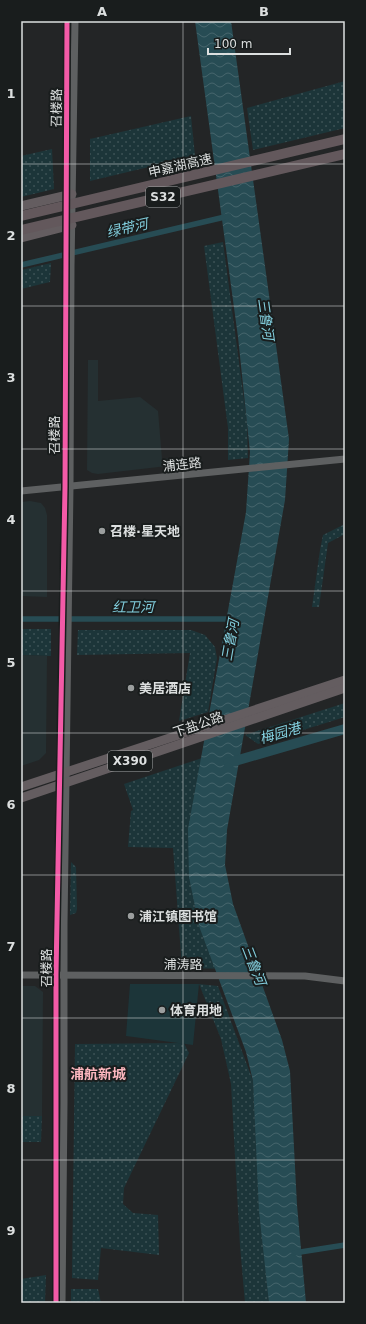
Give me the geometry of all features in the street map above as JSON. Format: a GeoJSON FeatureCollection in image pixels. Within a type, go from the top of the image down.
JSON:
{"type":"FeatureCollection","features":[{"type":"Feature","properties":{"kind":"highway","name":"申嘉湖高速"},"geometry":{"type":"LineString","coordinates":[[21,216],[345,139]]}},
{"type":"Feature","properties":{"kind":"highway","name":"申嘉湖高速"},"geometry":{"type":"LineString","coordinates":[[21,230],[345,154]]}},
{"type":"Feature","properties":{"kind":"main road"},"geometry":{"type":"LineString","coordinates":[[21,206],[69,194]]}},
{"type":"Feature","properties":{"kind":"main road"},"geometry":{"type":"LineString","coordinates":[[21,238],[69,226]]}},
{"type":"Feature","properties":{"kind":"main road","name":"下盐公路"},"geometry":{"type":"LineString","coordinates":[[63,779],[201,736],[248,716],[345,680]]}},
{"type":"Feature","properties":{"kind":"main road","name":"下盐公路"},"geometry":{"type":"LineString","coordinates":[[63,779],[203,727],[248,716],[345,688]]}},
{"type":"Feature","properties":{"kind":"main road"},"geometry":{"type":"LineString","coordinates":[[21,787],[63,779]]}},
{"type":"Feature","properties":{"kind":"main road"},"geometry":{"type":"LineString","coordinates":[[21,798],[63,779]]}},
{"type":"Feature","properties":{"kind":"street","name":"召楼路"},"geometry":{"type":"LineString","coordinates":[[67,21],[69,194]]}},
{"type":"Feature","properties":{"kind":"street","name":"召楼路"},"geometry":{"type":"LineString","coordinates":[[69,194],[75,21]]}},
{"type":"Feature","properties":{"kind":"street"},"geometry":{"type":"LineString","coordinates":[[69,194],[69,226]]}},
{"type":"Feature","properties":{"kind":"street","name":"召楼路"},"geometry":{"type":"LineString","coordinates":[[62,1303],[64,975],[63,779],[68,486],[69,226]]}},
{"type":"Feature","properties":{"kind":"street","name":"浦连路"},"geometry":{"type":"LineString","coordinates":[[21,491],[345,459]]}},
{"type":"Feature","properties":{"kind":"street","name":"召楼路"},"geometry":{"type":"LineString","coordinates":[[56,1303],[56,975],[63,779]]}},
{"type":"Feature","properties":{"kind":"street","name":"浦涛路"},"geometry":{"type":"LineString","coordinates":[[21,975],[305,976],[345,981]]}},
{"type":"Feature","properties":{"kind":"shaded area"},"geometry":{"type":"Polygon","coordinates":[[[345,81],[345,128],[253,150],[247,108],[345,81]]]}},
{"type":"Feature","properties":{"kind":"shaded area"},"geometry":{"type":"Polygon","coordinates":[[[191,116],[195,156],[90,181],[90,139],[191,116]]]}},
{"type":"Feature","properties":{"kind":"shaded area"},"geometry":{"type":"Polygon","coordinates":[[[52,149],[54,189],[21,197],[21,156],[52,149]]]}},
{"type":"Feature","properties":{"kind":"shaded area"},"geometry":{"type":"Polygon","coordinates":[[[223,242],[247,422],[248,458],[228,460],[228,428],[204,246],[223,242]]]}},
{"type":"Feature","properties":{"kind":"shaded area"},"geometry":{"type":"Polygon","coordinates":[[[51,263],[50,282],[21,289],[21,270],[51,263]]]}},
{"type":"Feature","properties":{"kind":"shaded area"},"geometry":{"type":"Polygon","coordinates":[[[88,360],[98,360],[98,401],[140,397],[158,411],[162,459],[175,458],[176,465],[98,474],[87,470],[88,360]]]}},
{"type":"Feature","properties":{"kind":"shaded area"},"geometry":{"type":"Polygon","coordinates":[[[30,501],[41,503],[45,508],[47,515],[47,597],[21,596],[21,502],[30,501]]]}},
{"type":"Feature","properties":{"kind":"shaded area"},"geometry":{"type":"Polygon","coordinates":[[[345,524],[345,534],[328,543],[319,607],[312,607],[323,535],[345,524]]]}},
{"type":"Feature","properties":{"kind":"shaded area"},"geometry":{"type":"Polygon","coordinates":[[[21,629],[51,629],[51,656],[21,655],[21,629]]]}},
{"type":"Feature","properties":{"kind":"shaded area"},"geometry":{"type":"Polygon","coordinates":[[[78,630],[191,630],[205,635],[215,647],[217,658],[208,712],[179,721],[190,653],[77,655],[78,630]]]}},
{"type":"Feature","properties":{"kind":"shaded area"},"geometry":{"type":"Polygon","coordinates":[[[21,655],[47,656],[46,753],[39,760],[21,766],[21,655]]]}},
{"type":"Feature","properties":{"kind":"shaded area"},"geometry":{"type":"Polygon","coordinates":[[[345,703],[345,717],[258,744],[245,735],[345,703]]]}},
{"type":"Feature","properties":{"kind":"shaded area"},"geometry":{"type":"Polygon","coordinates":[[[202,758],[237,969],[182,968],[173,848],[128,847],[131,811],[133,810],[124,784],[202,758]]]}},
{"type":"Feature","properties":{"kind":"shaded area"},"geometry":{"type":"Polygon","coordinates":[[[71,862],[76,867],[77,909],[76,913],[70,915],[71,862]]]}},
{"type":"Feature","properties":{"kind":"shaded area","name":"体育用地"},"geometry":{"type":"Polygon","coordinates":[[[130,984],[199,984],[193,1045],[126,1036],[130,984]]]}},
{"type":"Feature","properties":{"kind":"shaded area"},"geometry":{"type":"Polygon","coordinates":[[[199,984],[218,986],[253,1081],[269,1303],[245,1303],[240,1246],[231,1084],[221,1039],[199,984]]]}},
{"type":"Feature","properties":{"kind":"shaded area"},"geometry":{"type":"Polygon","coordinates":[[[21,986],[35,986],[43,992],[42,1116],[21,1116],[21,986]]]}},
{"type":"Feature","properties":{"kind":"shaded area"},"geometry":{"type":"Polygon","coordinates":[[[184,1043],[189,1053],[124,1188],[123,1204],[133,1213],[158,1215],[159,1255],[101,1248],[98,1280],[72,1278],[75,1044],[184,1043]]]}},
{"type":"Feature","properties":{"kind":"shaded area"},"geometry":{"type":"Polygon","coordinates":[[[21,1116],[42,1116],[41,1142],[21,1142],[21,1116]]]}},
{"type":"Feature","properties":{"kind":"shaded area"},"geometry":{"type":"Polygon","coordinates":[[[46,1275],[45,1303],[21,1303],[21,1279],[46,1275]]]}},
{"type":"Feature","properties":{"kind":"shaded area"},"geometry":{"type":"Polygon","coordinates":[[[71,1289],[98,1289],[101,1303],[71,1303],[71,1289]]]}},
{"type":"Feature","properties":{"kind":"water","name":"三鲁河"},"geometry":{"type":"Polygon","coordinates":[[[195,21],[231,21],[289,439],[285,500],[227,830],[225,865],[233,904],[282,1040],[290,1071],[297,1205],[306,1303],[269,1303],[259,1211],[253,1081],[246,1052],[199,926],[189,877],[188,829],[246,512],[250,452],[238,337],[195,21]]]}},
{"type":"Feature","properties":{"kind":"waterway","name":"绿带河"},"geometry":{"type":"LineString","coordinates":[[21,265],[229,216]]}},
{"type":"Feature","properties":{"kind":"waterway","name":"红卫河"},"geometry":{"type":"LineString","coordinates":[[21,619],[235,619]]}},
{"type":"Feature","properties":{"kind":"waterway","name":"梅园港"},"geometry":{"type":"LineString","coordinates":[[228,763],[345,729]]}},
{"type":"Feature","properties":{"kind":"waterway"},"geometry":{"type":"LineString","coordinates":[[294,1253],[345,1245]]}},
{"type":"Feature","properties":{"kind":"cycle path"},"geometry":{"type":"LineString","coordinates":[[56,1303],[56,975],[65,487],[67,21]]}},
{"type":"Feature","properties":{"kind":"place","name":"召楼·星天地"},"geometry":{"type":"Point","coordinates":[102,531]}},
{"type":"Feature","properties":{"kind":"place","name":"美居酒店"},"geometry":{"type":"Point","coordinates":[131,688]}},
{"type":"Feature","properties":{"kind":"place","name":"浦江镇图书馆"},"geometry":{"type":"Point","coordinates":[131,916]}},
{"type":"Feature","properties":{"kind":"place","name":"体育用地"},"geometry":{"type":"Point","coordinates":[162,1010]}},
{"type":"Feature","properties":{"kind":"district","name":"浦航新城"},"geometry":{"type":"Point","coordinates":[98,1074]}}]}
